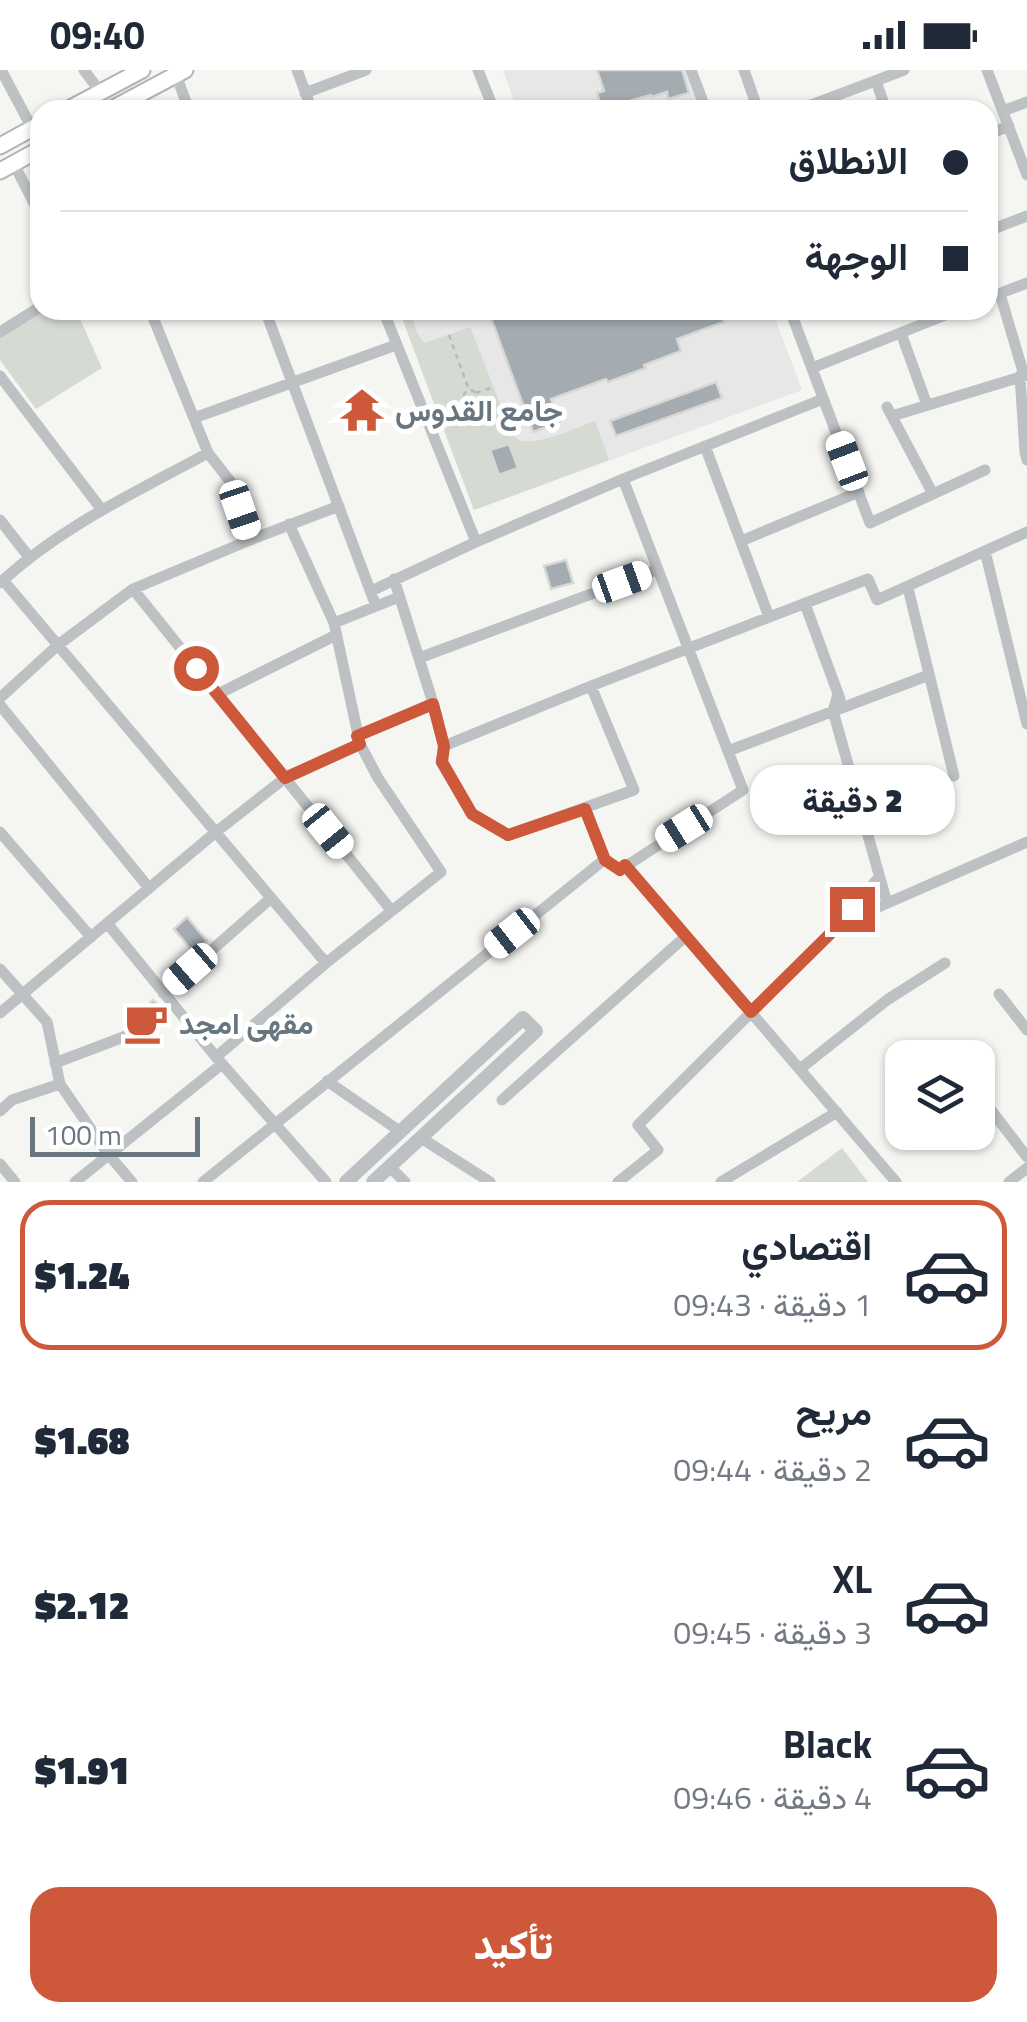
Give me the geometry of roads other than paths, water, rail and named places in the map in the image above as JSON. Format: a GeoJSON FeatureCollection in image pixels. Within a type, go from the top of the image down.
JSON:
{"type":"FeatureCollection","features":[{"type":"Feature","properties":{"kind":"main road"},"geometry":{"type":"LineString","coordinates":[[86,100],[142,70]]}},
{"type":"Feature","properties":{"kind":"main road"},"geometry":{"type":"LineString","coordinates":[[129,100],[181,72]]}},
{"type":"Feature","properties":{"kind":"main road"},"geometry":{"type":"LineString","coordinates":[[0,146],[30,129]]}},
{"type":"Feature","properties":{"kind":"main road"},"geometry":{"type":"LineString","coordinates":[[7,167],[30,154]]}},
{"type":"Feature","properties":{"kind":"street"},"geometry":{"type":"LineString","coordinates":[[1,70],[30,116]]}},
{"type":"Feature","properties":{"kind":"street"},"geometry":{"type":"LineString","coordinates":[[84,70],[101,92]]}},
{"type":"Feature","properties":{"kind":"street"},"geometry":{"type":"LineString","coordinates":[[296,70],[308,100]]}},
{"type":"Feature","properties":{"kind":"street"},"geometry":{"type":"LineString","coordinates":[[306,93],[366,70]]}},
{"type":"Feature","properties":{"kind":"street"},"geometry":{"type":"LineString","coordinates":[[478,70],[490,100]]}},
{"type":"Feature","properties":{"kind":"street"},"geometry":{"type":"LineString","coordinates":[[691,70],[702,100]]}},
{"type":"Feature","properties":{"kind":"street"},"geometry":{"type":"LineString","coordinates":[[744,70],[754,100]]}},
{"type":"Feature","properties":{"kind":"street"},"geometry":{"type":"LineString","coordinates":[[988,70],[1027,175]]}},
{"type":"Feature","properties":{"kind":"street"},"geometry":{"type":"LineString","coordinates":[[825,100],[900,71]]}},
{"type":"Feature","properties":{"kind":"street"},"geometry":{"type":"LineString","coordinates":[[181,72],[188,100]]}},
{"type":"Feature","properties":{"kind":"street"},"geometry":{"type":"LineString","coordinates":[[876,81],[883,100]]}},
{"type":"Feature","properties":{"kind":"street"},"geometry":{"type":"LineString","coordinates":[[1003,111],[1027,102]]}},
{"type":"Feature","properties":{"kind":"street"},"geometry":{"type":"LineString","coordinates":[[998,130],[1008,126]]}},
{"type":"Feature","properties":{"kind":"street"},"geometry":{"type":"LineString","coordinates":[[7,167],[30,200]]}},
{"type":"Feature","properties":{"kind":"street"},"geometry":{"type":"LineString","coordinates":[[998,227],[1027,216]]}},
{"type":"Feature","properties":{"kind":"street"},"geometry":{"type":"LineString","coordinates":[[998,295],[1027,284]]}},
{"type":"Feature","properties":{"kind":"street"},"geometry":{"type":"LineString","coordinates":[[998,307],[1024,376],[1027,460]]}},
{"type":"Feature","properties":{"kind":"street"},"geometry":{"type":"LineString","coordinates":[[0,332],[30,314]]}},
{"type":"Feature","properties":{"kind":"street"},"geometry":{"type":"LineString","coordinates":[[154,320],[208,453],[230,482],[250,540]]}},
{"type":"Feature","properties":{"kind":"street"},"geometry":{"type":"LineString","coordinates":[[270,320],[376,606]]}},
{"type":"Feature","properties":{"kind":"street"},"geometry":{"type":"LineString","coordinates":[[387,320],[476,542]]}},
{"type":"Feature","properties":{"kind":"street"},"geometry":{"type":"LineString","coordinates":[[794,320],[870,523],[984,470]]}},
{"type":"Feature","properties":{"kind":"street"},"geometry":{"type":"LineString","coordinates":[[812,368],[932,320]]}},
{"type":"Feature","properties":{"kind":"street"},"geometry":{"type":"LineString","coordinates":[[901,332],[926,405]]}},
{"type":"Feature","properties":{"kind":"street"},"geometry":{"type":"LineString","coordinates":[[194,418],[396,345]]}},
{"type":"Feature","properties":{"kind":"street"},"geometry":{"type":"LineString","coordinates":[[0,376],[102,510]]}},
{"type":"Feature","properties":{"kind":"street"},"geometry":{"type":"LineString","coordinates":[[932,494],[889,412],[1024,376]]}},
{"type":"Feature","properties":{"kind":"street"},"geometry":{"type":"LineString","coordinates":[[371,591],[623,479],[823,399]]}},
{"type":"Feature","properties":{"kind":"street"},"geometry":{"type":"LineString","coordinates":[[705,446],[769,617]]}},
{"type":"Feature","properties":{"kind":"street"},"geometry":{"type":"LineString","coordinates":[[208,453],[102,510],[28,556],[2,581],[326,964]]}},
{"type":"Feature","properties":{"kind":"street"},"geometry":{"type":"LineString","coordinates":[[585,809],[605,860],[620,870],[743,790],[623,479]]}},
{"type":"Feature","properties":{"kind":"street"},"geometry":{"type":"LineString","coordinates":[[741,541],[859,492]]}},
{"type":"Feature","properties":{"kind":"street"},"geometry":{"type":"LineString","coordinates":[[149,888],[1,707],[58,644],[133,589],[339,506]]}},
{"type":"Feature","properties":{"kind":"street"},"geometry":{"type":"LineString","coordinates":[[0,520],[28,556]]}},
{"type":"Feature","properties":{"kind":"street"},"geometry":{"type":"LineString","coordinates":[[75,1182],[219,1061],[326,964],[440,872],[392,801],[358,740],[335,629],[290,524]]}},
{"type":"Feature","properties":{"kind":"street"},"geometry":{"type":"LineString","coordinates":[[444,746],[868,579],[877,600],[1027,532]]}},
{"type":"Feature","properties":{"kind":"street"},"geometry":{"type":"LineString","coordinates":[[985,551],[1027,724]]}},
{"type":"Feature","properties":{"kind":"street"},"geometry":{"type":"LineString","coordinates":[[419,658],[656,570]]}},
{"type":"Feature","properties":{"kind":"street"},"geometry":{"type":"LineString","coordinates":[[394,579],[433,704],[444,746],[442,762],[472,814],[508,835],[634,790],[591,686]]}},
{"type":"Feature","properties":{"kind":"street"},"geometry":{"type":"LineString","coordinates":[[908,588],[954,776]]}},
{"type":"Feature","properties":{"kind":"street"},"geometry":{"type":"LineString","coordinates":[[133,589],[392,910]]}},
{"type":"Feature","properties":{"kind":"street"},"geometry":{"type":"LineString","coordinates":[[218,694],[398,597]]}},
{"type":"Feature","properties":{"kind":"street"},"geometry":{"type":"LineString","coordinates":[[806,604],[838,704],[886,903]]}},
{"type":"Feature","properties":{"kind":"street"},"geometry":{"type":"LineString","coordinates":[[728,751],[838,704],[929,674]]}},
{"type":"Feature","properties":{"kind":"street"},"geometry":{"type":"LineString","coordinates":[[0,1013],[285,778],[433,704]]}},
{"type":"Feature","properties":{"kind":"street"},"geometry":{"type":"LineString","coordinates":[[0,832],[91,937]]}},
{"type":"Feature","properties":{"kind":"street"},"geometry":{"type":"LineString","coordinates":[[840,924],[1027,842]]}},
{"type":"Feature","properties":{"kind":"street"},"geometry":{"type":"LineString","coordinates":[[203,1182],[605,860]]}},
{"type":"Feature","properties":{"kind":"street"},"geometry":{"type":"LineString","coordinates":[[625,865],[896,1182]]}},
{"type":"Feature","properties":{"kind":"street"},"geometry":{"type":"LineString","coordinates":[[618,1182],[658,1150],[638,1125],[840,924],[879,876]]}},
{"type":"Feature","properties":{"kind":"street"},"geometry":{"type":"LineString","coordinates":[[163,993],[270,898]]}},
{"type":"Feature","properties":{"kind":"street"},"geometry":{"type":"LineString","coordinates":[[107,923],[219,1061],[326,1182]]}},
{"type":"Feature","properties":{"kind":"street"},"geometry":{"type":"LineString","coordinates":[[502,1100],[686,936]]}},
{"type":"Feature","properties":{"kind":"street"},"geometry":{"type":"LineString","coordinates":[[800,1069],[887,1000],[945,962]]}},
{"type":"Feature","properties":{"kind":"street"},"geometry":{"type":"LineString","coordinates":[[0,969],[47,1022],[60,1084],[132,1182]]}},
{"type":"Feature","properties":{"kind":"street"},"geometry":{"type":"LineString","coordinates":[[999,994],[1027,1030]]}},
{"type":"Feature","properties":{"kind":"street"},"geometry":{"type":"LineString","coordinates":[[346,1182],[523,1018],[536,1031],[372,1182]]}},
{"type":"Feature","properties":{"kind":"street"},"geometry":{"type":"LineString","coordinates":[[55,1062],[126,1036]]}},
{"type":"Feature","properties":{"kind":"street"},"geometry":{"type":"LineString","coordinates":[[327,1081],[401,1132]]}},
{"type":"Feature","properties":{"kind":"street"},"geometry":{"type":"LineString","coordinates":[[0,1111],[12,1100],[60,1084]]}},
{"type":"Feature","properties":{"kind":"street"},"geometry":{"type":"LineString","coordinates":[[720,1182],[837,1112]]}},
{"type":"Feature","properties":{"kind":"street"},"geometry":{"type":"LineString","coordinates":[[995,1115],[1027,1157]]}},
{"type":"Feature","properties":{"kind":"street"},"geometry":{"type":"LineString","coordinates":[[421,1138],[490,1182]]}},
{"type":"Feature","properties":{"kind":"street"},"geometry":{"type":"LineString","coordinates":[[0,1164],[15,1182]]}},
{"type":"Feature","properties":{"kind":"street"},"geometry":{"type":"LineString","coordinates":[[390,1167],[405,1182]]}},
{"type":"Feature","properties":{"kind":"street"},"geometry":{"type":"LineString","coordinates":[[1009,1182],[1027,1168]]}},
{"type":"Feature","properties":{"kind":"place","name":"جامع القدوس"},"geometry":{"type":"Point","coordinates":[362,410]}},
{"type":"Feature","properties":{"kind":"place","name":"مقهى امجد"},"geometry":{"type":"Point","coordinates":[146,1023]}}]}
